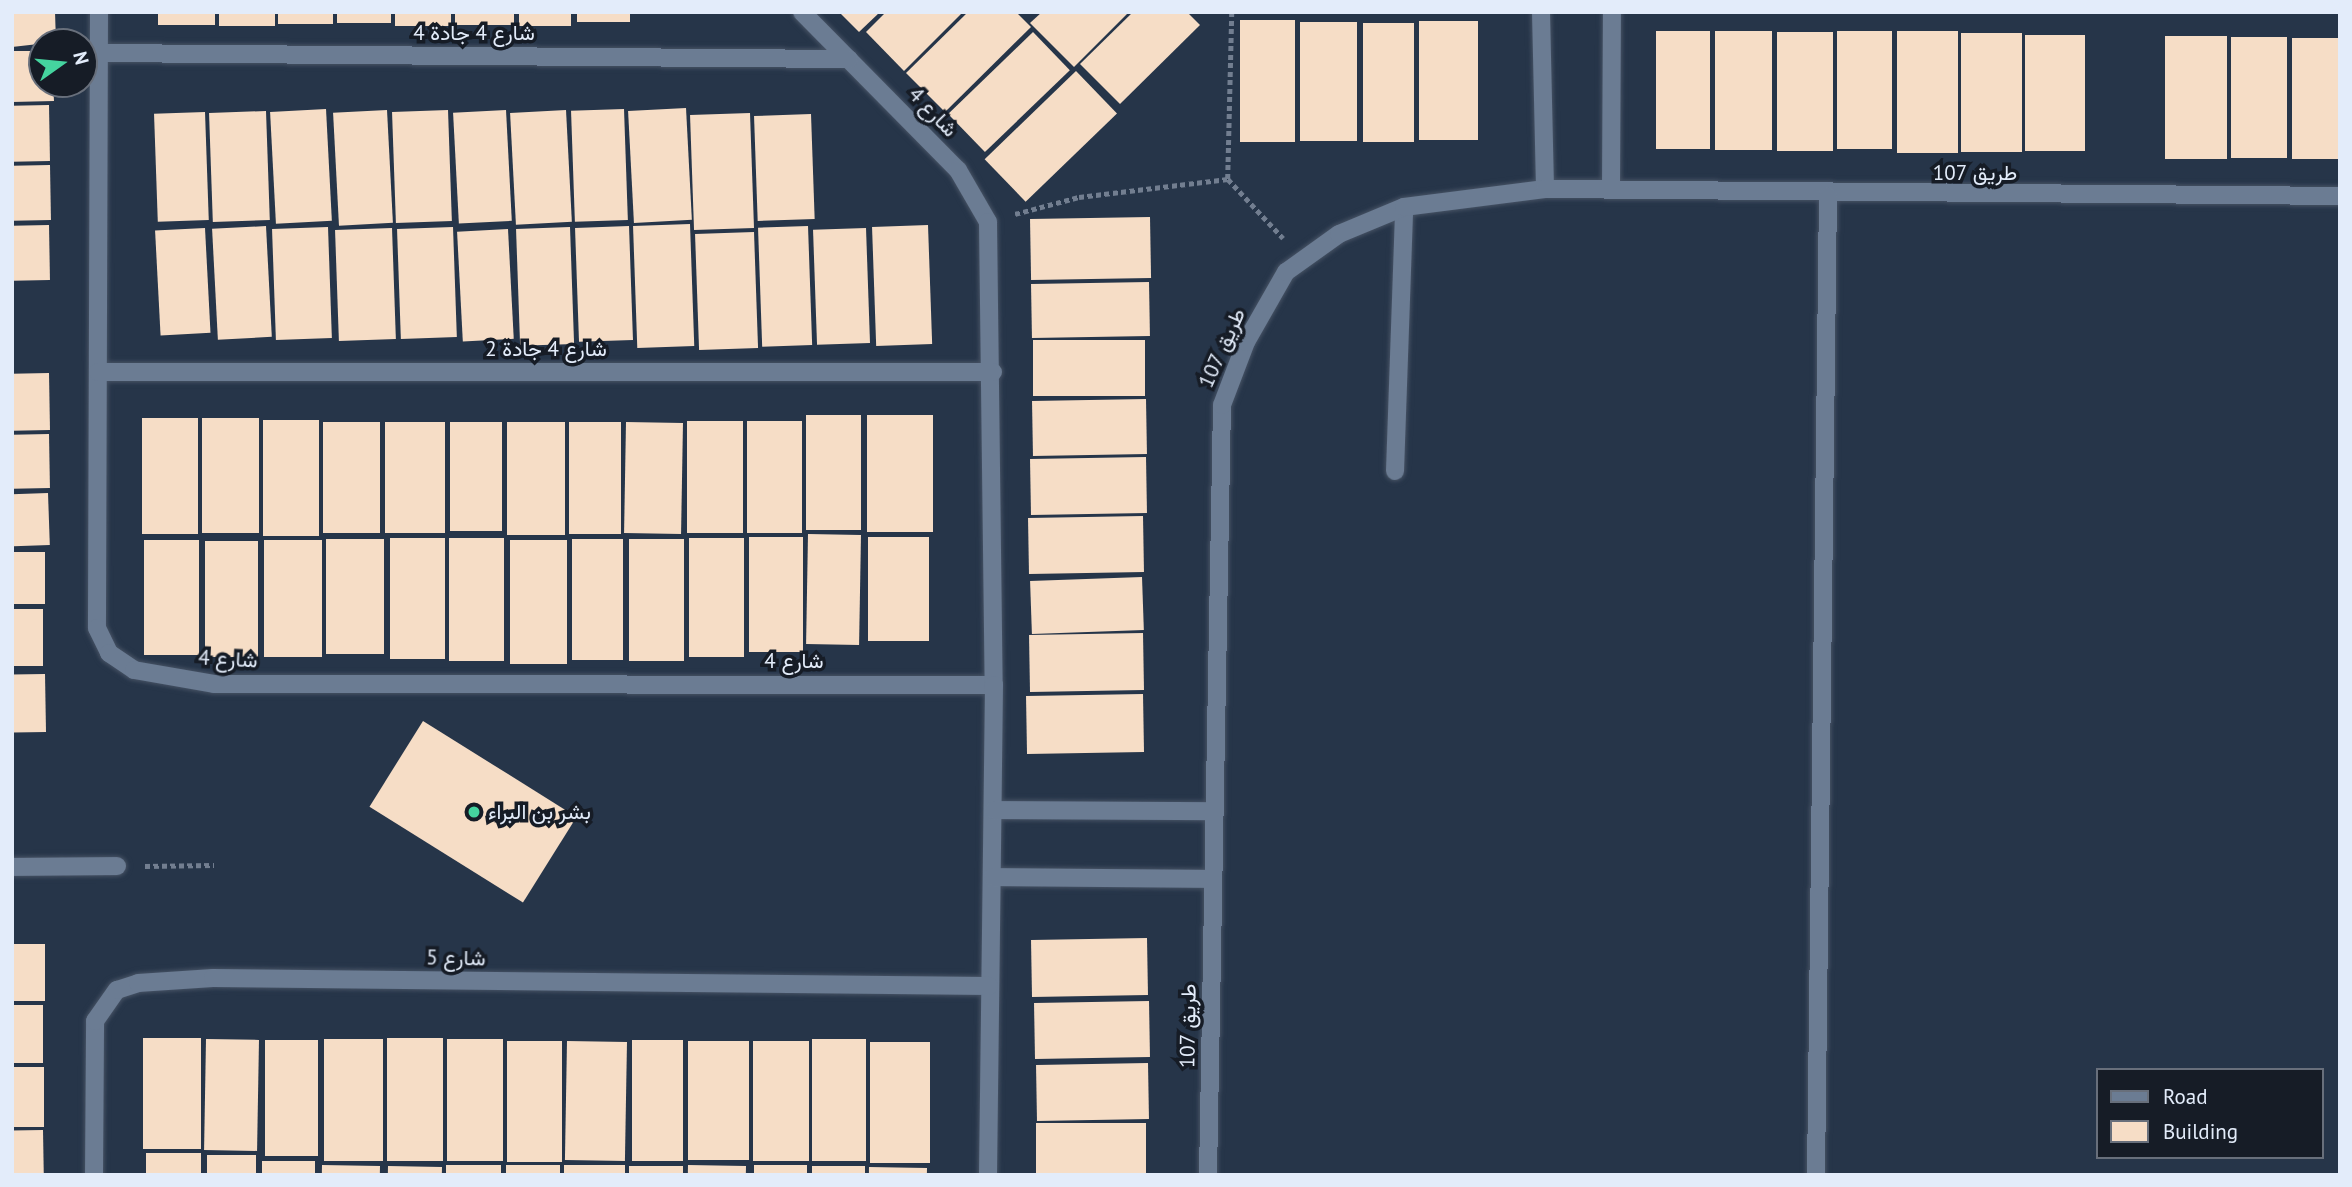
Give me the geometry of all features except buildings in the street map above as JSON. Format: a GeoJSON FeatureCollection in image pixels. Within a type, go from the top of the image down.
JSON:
{"type":"FeatureCollection","features":[{"type":"Feature","properties":{"kind":"street","name":"شارع 4"},"geometry":{"type":"LineString","coordinates":[[99,12],[97,628],[109,653],[134,670],[214,684],[994,685]]}},
{"type":"Feature","properties":{"kind":"street","name":"شارع 4"},"geometry":{"type":"LineString","coordinates":[[802,12],[958,170],[988,222],[993,372],[993,877]]}},
{"type":"Feature","properties":{"kind":"street"},"geometry":{"type":"LineString","coordinates":[[1541,12],[1545,188]]}},
{"type":"Feature","properties":{"kind":"street"},"geometry":{"type":"LineString","coordinates":[[1611,190],[1612,12]]}},
{"type":"Feature","properties":{"kind":"street","name":"شارع 4 جادة 4"},"geometry":{"type":"LineString","coordinates":[[99,53],[849,59]]}},
{"type":"Feature","properties":{"kind":"street","name":"طريق 107"},"geometry":{"type":"LineString","coordinates":[[1208,1175],[1222,405],[1245,342],[1286,272],[1339,234],[1404,208],[1545,188],[1828,196],[2340,196]]}},
{"type":"Feature","properties":{"kind":"street"},"geometry":{"type":"LineString","coordinates":[[1816,1175],[1828,196]]}},
{"type":"Feature","properties":{"kind":"street"},"geometry":{"type":"LineString","coordinates":[[1395,471],[1404,208]]}},
{"type":"Feature","properties":{"kind":"street","name":"شارع 4 جادة 2"},"geometry":{"type":"LineString","coordinates":[[98,372],[993,372]]}},
{"type":"Feature","properties":{"kind":"street"},"geometry":{"type":"LineString","coordinates":[[993,810],[1213,811]]}},
{"type":"Feature","properties":{"kind":"street"},"geometry":{"type":"LineString","coordinates":[[12,867],[117,866]]}},
{"type":"Feature","properties":{"kind":"street"},"geometry":{"type":"LineString","coordinates":[[988,1175],[989,986],[993,877],[1213,879]]}},
{"type":"Feature","properties":{"kind":"street","name":"شارع 5"},"geometry":{"type":"LineString","coordinates":[[94,1175],[94,1021],[109,996],[138,983],[213,978],[989,986]]}},
{"type":"Feature","properties":{"kind":"path"},"geometry":{"type":"LineString","coordinates":[[1232,12],[1228,179],[1303,259]]}},
{"type":"Feature","properties":{"kind":"path"},"geometry":{"type":"LineString","coordinates":[[988,222],[1079,197],[1228,179]]}},
{"type":"Feature","properties":{"kind":"path"},"geometry":{"type":"LineString","coordinates":[[117,866],[214,865]]}},
{"type":"Feature","properties":{"kind":"place","name":"بشر بن البراء"},"geometry":{"type":"Point","coordinates":[474,812]}}]}
